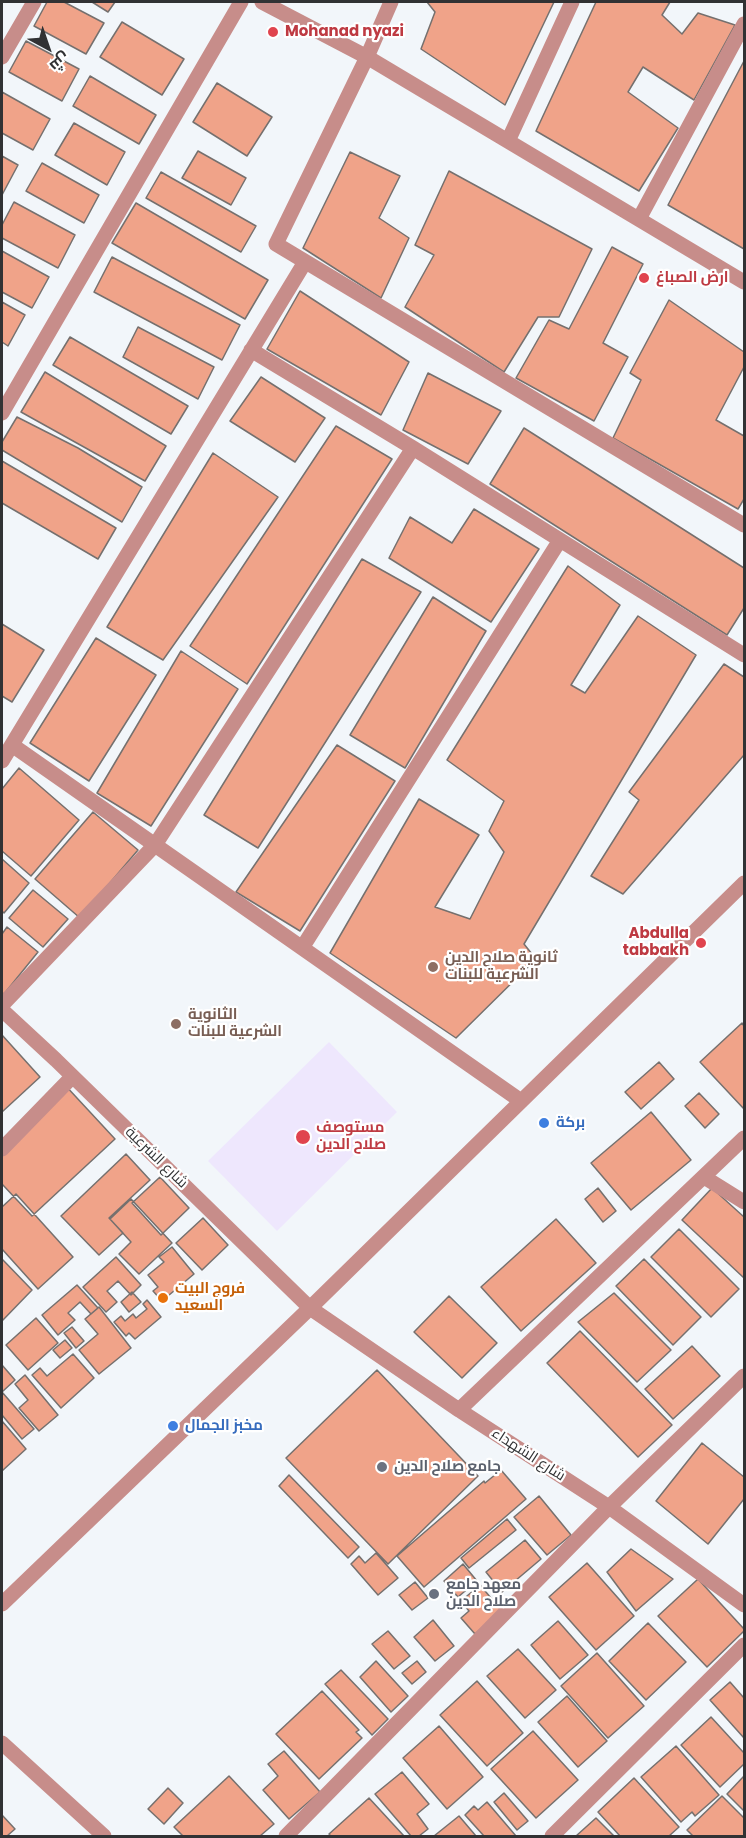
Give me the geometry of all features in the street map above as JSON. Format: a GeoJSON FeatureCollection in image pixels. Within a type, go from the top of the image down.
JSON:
{"type":"FeatureCollection","features":[{"type":"Feature","properties":{"kind":"street"},"geometry":{"type":"LineString","coordinates":[[2,57],[34,2]]}},
{"type":"Feature","properties":{"kind":"street"},"geometry":{"type":"LineString","coordinates":[[2,413],[241,2]]}},
{"type":"Feature","properties":{"kind":"street"},"geometry":{"type":"LineString","coordinates":[[262,2],[367,57],[744,282]]}},
{"type":"Feature","properties":{"kind":"street"},"geometry":{"type":"LineString","coordinates":[[391,2],[367,57],[276,244],[744,525]]}},
{"type":"Feature","properties":{"kind":"street"},"geometry":{"type":"LineString","coordinates":[[508,141],[572,2]]}},
{"type":"Feature","properties":{"kind":"street"},"geometry":{"type":"LineString","coordinates":[[639,219],[744,24]]}},
{"type":"Feature","properties":{"kind":"street"},"geometry":{"type":"LineString","coordinates":[[2,761],[305,262]]}},
{"type":"Feature","properties":{"kind":"street"},"geometry":{"type":"LineString","coordinates":[[251,350],[413,448],[744,655]]}},
{"type":"Feature","properties":{"kind":"street"},"geometry":{"type":"LineString","coordinates":[[2,1005],[155,845],[413,448]]}},
{"type":"Feature","properties":{"kind":"street"},"geometry":{"type":"LineString","coordinates":[[302,948],[560,540]]}},
{"type":"Feature","properties":{"kind":"street"},"geometry":{"type":"LineString","coordinates":[[12,745],[520,1101]]}},
{"type":"Feature","properties":{"kind":"street"},"geometry":{"type":"LineString","coordinates":[[2,1604],[310,1308],[744,883]]}},
{"type":"Feature","properties":{"kind":"street","name":"شارع الشرعية"},"geometry":{"type":"LineString","coordinates":[[2,1010],[310,1308]]}},
{"type":"Feature","properties":{"kind":"street"},"geometry":{"type":"LineString","coordinates":[[2,1149],[72,1077]]}},
{"type":"Feature","properties":{"kind":"street"},"geometry":{"type":"LineString","coordinates":[[459,1410],[744,1138]]}},
{"type":"Feature","properties":{"kind":"street"},"geometry":{"type":"LineString","coordinates":[[704,1177],[744,1202]]}},
{"type":"Feature","properties":{"kind":"street","name":"شارع الشهداء"},"geometry":{"type":"LineString","coordinates":[[310,1308],[459,1410],[609,1507],[744,1605]]}},
{"type":"Feature","properties":{"kind":"street"},"geometry":{"type":"LineString","coordinates":[[286,1836],[609,1507],[744,1376]]}},
{"type":"Feature","properties":{"kind":"street"},"geometry":{"type":"LineString","coordinates":[[552,1836],[744,1645]]}},
{"type":"Feature","properties":{"kind":"street"},"geometry":{"type":"LineString","coordinates":[[2,1743],[104,1836]]}},
{"type":"Feature","properties":{"kind":"shaded area","name":"مستوصف صلاح الدين"},"geometry":{"type":"Polygon","coordinates":[[[329,1042],[397,1112],[277,1231],[208,1161],[329,1042]]]}},
{"type":"Feature","properties":{"kind":"building"},"geometry":{"type":"Polygon","coordinates":[[[47,2],[64,2],[104,23],[86,54],[34,26],[47,2]]]}},
{"type":"Feature","properties":{"kind":"building"},"geometry":{"type":"Polygon","coordinates":[[[92,2],[115,2],[108,12],[92,2]]]}},
{"type":"Feature","properties":{"kind":"building"},"geometry":{"type":"Polygon","coordinates":[[[427,2],[554,2],[505,105],[421,49],[435,12],[427,2]]]}},
{"type":"Feature","properties":{"kind":"building"},"geometry":{"type":"Polygon","coordinates":[[[596,2],[670,2],[662,15],[682,34],[698,13],[735,25],[694,100],[643,67],[628,92],[678,128],[639,191],[536,131],[596,2]]]}},
{"type":"Feature","properties":{"kind":"building"},"geometry":{"type":"Polygon","coordinates":[[[122,22],[184,59],[162,95],[100,57],[122,22]]]}},
{"type":"Feature","properties":{"kind":"building"},"geometry":{"type":"Polygon","coordinates":[[[26,41],[79,69],[62,101],[9,72],[26,41]]]}},
{"type":"Feature","properties":{"kind":"building"},"geometry":{"type":"Polygon","coordinates":[[[744,61],[744,249],[668,205],[744,61]]]}},
{"type":"Feature","properties":{"kind":"building"},"geometry":{"type":"Polygon","coordinates":[[[90,76],[156,115],[139,144],[73,106],[90,76]]]}},
{"type":"Feature","properties":{"kind":"building"},"geometry":{"type":"Polygon","coordinates":[[[217,83],[272,117],[247,156],[193,122],[217,83]]]}},
{"type":"Feature","properties":{"kind":"building"},"geometry":{"type":"Polygon","coordinates":[[[2,92],[50,119],[33,150],[2,133],[2,92]]]}},
{"type":"Feature","properties":{"kind":"building"},"geometry":{"type":"Polygon","coordinates":[[[74,123],[125,152],[107,185],[55,155],[74,123]]]}},
{"type":"Feature","properties":{"kind":"building"},"geometry":{"type":"Polygon","coordinates":[[[198,151],[246,178],[231,205],[182,178],[198,151]]]}},
{"type":"Feature","properties":{"kind":"building"},"geometry":{"type":"Polygon","coordinates":[[[350,152],[400,176],[379,218],[409,238],[381,298],[303,248],[350,152]]]}},
{"type":"Feature","properties":{"kind":"building"},"geometry":{"type":"Polygon","coordinates":[[[2,156],[18,165],[2,195],[2,156]]]}},
{"type":"Feature","properties":{"kind":"building"},"geometry":{"type":"Polygon","coordinates":[[[42,163],[99,195],[84,223],[26,191],[42,163]]]}},
{"type":"Feature","properties":{"kind":"building"},"geometry":{"type":"Polygon","coordinates":[[[449,171],[592,249],[559,317],[538,317],[504,372],[405,307],[434,255],[415,245],[449,171]]]}},
{"type":"Feature","properties":{"kind":"building"},"geometry":{"type":"Polygon","coordinates":[[[161,172],[256,226],[241,252],[146,198],[161,172]]]}},
{"type":"Feature","properties":{"kind":"building"},"geometry":{"type":"Polygon","coordinates":[[[14,202],[75,235],[58,268],[2,238],[2,225],[14,202]]]}},
{"type":"Feature","properties":{"kind":"building"},"geometry":{"type":"Polygon","coordinates":[[[136,203],[268,280],[245,319],[112,243],[136,203]]]}},
{"type":"Feature","properties":{"kind":"building"},"geometry":{"type":"Polygon","coordinates":[[[612,247],[643,264],[603,343],[628,357],[594,421],[516,378],[549,320],[569,329],[612,247]]]}},
{"type":"Feature","properties":{"kind":"building"},"geometry":{"type":"Polygon","coordinates":[[[2,251],[49,277],[32,308],[2,292],[2,251]]]}},
{"type":"Feature","properties":{"kind":"building"},"geometry":{"type":"Polygon","coordinates":[[[112,257],[240,325],[222,360],[94,292],[112,257]]]}},
{"type":"Feature","properties":{"kind":"building"},"geometry":{"type":"Polygon","coordinates":[[[300,291],[409,362],[381,415],[267,349],[300,291]]]}},
{"type":"Feature","properties":{"kind":"building"},"geometry":{"type":"Polygon","coordinates":[[[669,300],[744,352],[744,367],[716,420],[744,436],[744,499],[738,509],[613,438],[641,380],[630,373],[669,300]]]}},
{"type":"Feature","properties":{"kind":"building"},"geometry":{"type":"Polygon","coordinates":[[[2,302],[25,315],[8,346],[2,342],[2,302]]]}},
{"type":"Feature","properties":{"kind":"building"},"geometry":{"type":"Polygon","coordinates":[[[138,327],[214,367],[198,399],[123,357],[138,327]]]}},
{"type":"Feature","properties":{"kind":"building"},"geometry":{"type":"Polygon","coordinates":[[[70,337],[188,406],[171,434],[53,365],[70,337]]]}},
{"type":"Feature","properties":{"kind":"building"},"geometry":{"type":"Polygon","coordinates":[[[45,372],[166,446],[145,481],[21,412],[45,372]]]}},
{"type":"Feature","properties":{"kind":"building"},"geometry":{"type":"Polygon","coordinates":[[[428,373],[501,411],[468,464],[403,430],[428,373]]]}},
{"type":"Feature","properties":{"kind":"building"},"geometry":{"type":"Polygon","coordinates":[[[261,377],[325,418],[295,462],[230,421],[261,377]]]}},
{"type":"Feature","properties":{"kind":"building"},"geometry":{"type":"Polygon","coordinates":[[[17,417],[78,448],[142,487],[122,522],[2,450],[2,442],[17,417]]]}},
{"type":"Feature","properties":{"kind":"building"},"geometry":{"type":"Polygon","coordinates":[[[336,426],[392,459],[247,684],[190,646],[336,426]]]}},
{"type":"Feature","properties":{"kind":"building"},"geometry":{"type":"Polygon","coordinates":[[[524,428],[744,568],[744,608],[727,635],[490,484],[524,428]]]}},
{"type":"Feature","properties":{"kind":"building"},"geometry":{"type":"Polygon","coordinates":[[[213,453],[278,497],[163,660],[107,627],[213,453]]]}},
{"type":"Feature","properties":{"kind":"building"},"geometry":{"type":"Polygon","coordinates":[[[2,461],[116,528],[98,559],[2,503],[2,461]]]}},
{"type":"Feature","properties":{"kind":"building"},"geometry":{"type":"Polygon","coordinates":[[[474,509],[539,549],[491,622],[389,558],[410,517],[452,543],[474,509]]]}},
{"type":"Feature","properties":{"kind":"building"},"geometry":{"type":"Polygon","coordinates":[[[362,559],[421,592],[258,848],[204,815],[362,559]]]}},
{"type":"Feature","properties":{"kind":"building"},"geometry":{"type":"Polygon","coordinates":[[[568,566],[620,605],[571,685],[585,693],[638,616],[696,655],[524,944],[536,959],[456,1038],[330,953],[419,799],[479,835],[435,907],[470,919],[504,852],[489,831],[504,801],[447,760],[568,566]]]}},
{"type":"Feature","properties":{"kind":"building"},"geometry":{"type":"Polygon","coordinates":[[[433,597],[486,631],[405,768],[350,735],[433,597]]]}},
{"type":"Feature","properties":{"kind":"building"},"geometry":{"type":"Polygon","coordinates":[[[2,624],[44,650],[12,702],[2,696],[2,624]]]}},
{"type":"Feature","properties":{"kind":"building"},"geometry":{"type":"Polygon","coordinates":[[[96,638],[156,675],[89,781],[30,743],[96,638]]]}},
{"type":"Feature","properties":{"kind":"building"},"geometry":{"type":"Polygon","coordinates":[[[181,651],[238,689],[151,826],[97,793],[181,651]]]}},
{"type":"Feature","properties":{"kind":"building"},"geometry":{"type":"Polygon","coordinates":[[[724,664],[744,677],[744,755],[623,894],[591,876],[639,800],[629,792],[724,664]]]}},
{"type":"Feature","properties":{"kind":"building"},"geometry":{"type":"Polygon","coordinates":[[[337,745],[395,781],[300,931],[236,892],[337,745]]]}},
{"type":"Feature","properties":{"kind":"building"},"geometry":{"type":"Polygon","coordinates":[[[19,768],[79,820],[31,876],[2,851],[2,789],[19,768]]]}},
{"type":"Feature","properties":{"kind":"building"},"geometry":{"type":"Polygon","coordinates":[[[93,812],[138,850],[80,918],[35,879],[93,812]]]}},
{"type":"Feature","properties":{"kind":"building"},"geometry":{"type":"Polygon","coordinates":[[[2,859],[29,883],[4,913],[2,911],[2,859]]]}},
{"type":"Feature","properties":{"kind":"building"},"geometry":{"type":"Polygon","coordinates":[[[33,890],[68,919],[43,947],[9,918],[33,890]]]}},
{"type":"Feature","properties":{"kind":"building"},"geometry":{"type":"Polygon","coordinates":[[[7,927],[38,952],[4,994],[2,993],[2,934],[7,927]]]}},
{"type":"Feature","properties":{"kind":"building"},"geometry":{"type":"Polygon","coordinates":[[[742,1023],[744,1026],[744,1109],[700,1062],[742,1023]]]}},
{"type":"Feature","properties":{"kind":"building"},"geometry":{"type":"Polygon","coordinates":[[[2,1035],[40,1077],[2,1112],[2,1035]]]}},
{"type":"Feature","properties":{"kind":"building"},"geometry":{"type":"Polygon","coordinates":[[[659,1062],[674,1079],[641,1109],[625,1092],[659,1062]]]}},
{"type":"Feature","properties":{"kind":"building"},"geometry":{"type":"Polygon","coordinates":[[[64,1084],[115,1139],[32,1216],[2,1184],[2,1143],[64,1084]]]}},
{"type":"Feature","properties":{"kind":"building"},"geometry":{"type":"Polygon","coordinates":[[[699,1093],[719,1114],[705,1128],[685,1106],[699,1093]]]}},
{"type":"Feature","properties":{"kind":"building"},"geometry":{"type":"Polygon","coordinates":[[[651,1112],[691,1160],[631,1210],[591,1163],[651,1112]]]}},
{"type":"Feature","properties":{"kind":"building"},"geometry":{"type":"Polygon","coordinates":[[[126,1154],[150,1180],[109,1218],[123,1233],[99,1255],[61,1216],[126,1154]]]}},
{"type":"Feature","properties":{"kind":"building"},"geometry":{"type":"Polygon","coordinates":[[[160,1177],[189,1208],[161,1235],[132,1203],[160,1177]]]}},
{"type":"Feature","properties":{"kind":"building"},"geometry":{"type":"Polygon","coordinates":[[[598,1188],[616,1211],[603,1222],[585,1199],[598,1188]]]}},
{"type":"Feature","properties":{"kind":"building"},"geometry":{"type":"Polygon","coordinates":[[[712,1188],[744,1217],[744,1278],[682,1220],[712,1188]]]}},
{"type":"Feature","properties":{"kind":"building"},"geometry":{"type":"Polygon","coordinates":[[[16,1194],[73,1257],[38,1289],[2,1249],[2,1207],[16,1194]]]}},
{"type":"Feature","properties":{"kind":"building"},"geometry":{"type":"Polygon","coordinates":[[[131,1199],[172,1243],[139,1274],[119,1254],[131,1242],[110,1219],[131,1199]]]}},
{"type":"Feature","properties":{"kind":"building"},"geometry":{"type":"Polygon","coordinates":[[[203,1218],[228,1245],[202,1270],[176,1243],[203,1218]]]}},
{"type":"Feature","properties":{"kind":"building"},"geometry":{"type":"Polygon","coordinates":[[[556,1219],[596,1263],[521,1331],[481,1287],[556,1219]]]}},
{"type":"Feature","properties":{"kind":"building"},"geometry":{"type":"Polygon","coordinates":[[[679,1229],[739,1289],[711,1317],[651,1257],[679,1229]]]}},
{"type":"Feature","properties":{"kind":"building"},"geometry":{"type":"Polygon","coordinates":[[[172,1247],[194,1274],[162,1301],[153,1291],[158,1287],[148,1275],[164,1262],[159,1257],[172,1247]]]}},
{"type":"Feature","properties":{"kind":"building"},"geometry":{"type":"Polygon","coordinates":[[[116,1257],[141,1285],[131,1295],[118,1281],[107,1291],[117,1302],[106,1312],[83,1287],[116,1257]]]}},
{"type":"Feature","properties":{"kind":"building"},"geometry":{"type":"Polygon","coordinates":[[[2,1259],[32,1290],[2,1321],[2,1259]]]}},
{"type":"Feature","properties":{"kind":"building"},"geometry":{"type":"Polygon","coordinates":[[[644,1259],[701,1317],[673,1345],[616,1286],[644,1259]]]}},
{"type":"Feature","properties":{"kind":"building"},"geometry":{"type":"Polygon","coordinates":[[[77,1285],[98,1308],[91,1314],[80,1302],[68,1313],[75,1320],[58,1335],[42,1315],[77,1285]]]}},
{"type":"Feature","properties":{"kind":"building"},"geometry":{"type":"Polygon","coordinates":[[[132,1292],[141,1302],[129,1312],[121,1302],[132,1292]]]}},
{"type":"Feature","properties":{"kind":"building"},"geometry":{"type":"Polygon","coordinates":[[[614,1293],[671,1350],[637,1382],[578,1322],[614,1293]]]}},
{"type":"Feature","properties":{"kind":"building"},"geometry":{"type":"Polygon","coordinates":[[[449,1296],[497,1343],[462,1378],[414,1332],[449,1296]]]}},
{"type":"Feature","properties":{"kind":"building"},"geometry":{"type":"Polygon","coordinates":[[[147,1300],[161,1317],[135,1339],[129,1333],[126,1336],[114,1322],[121,1316],[125,1321],[133,1314],[136,1318],[147,1309],[143,1304],[147,1300]]]}},
{"type":"Feature","properties":{"kind":"building"},"geometry":{"type":"Polygon","coordinates":[[[99,1307],[131,1348],[99,1374],[79,1350],[98,1334],[85,1319],[99,1307]]]}},
{"type":"Feature","properties":{"kind":"building"},"geometry":{"type":"Polygon","coordinates":[[[36,1318],[58,1343],[28,1370],[6,1345],[36,1318]]]}},
{"type":"Feature","properties":{"kind":"building"},"geometry":{"type":"Polygon","coordinates":[[[72,1327],[84,1341],[76,1348],[64,1333],[72,1327]]]}},
{"type":"Feature","properties":{"kind":"building"},"geometry":{"type":"Polygon","coordinates":[[[580,1331],[672,1425],[638,1457],[547,1363],[580,1331]]]}},
{"type":"Feature","properties":{"kind":"building"},"geometry":{"type":"Polygon","coordinates":[[[65,1340],[72,1348],[60,1358],[53,1350],[65,1340]]]}},
{"type":"Feature","properties":{"kind":"building"},"geometry":{"type":"Polygon","coordinates":[[[692,1346],[720,1376],[673,1419],[645,1389],[692,1346]]]}},
{"type":"Feature","properties":{"kind":"building"},"geometry":{"type":"Polygon","coordinates":[[[73,1354],[94,1378],[61,1408],[32,1375],[40,1368],[47,1376],[73,1354]]]}},
{"type":"Feature","properties":{"kind":"building"},"geometry":{"type":"Polygon","coordinates":[[[2,1365],[15,1380],[2,1392],[2,1365]]]}},
{"type":"Feature","properties":{"kind":"building","name":"جامع صلاح الدين"},"geometry":{"type":"Polygon","coordinates":[[[377,1370],[478,1476],[388,1564],[286,1458],[377,1370]]]}},
{"type":"Feature","properties":{"kind":"building"},"geometry":{"type":"Polygon","coordinates":[[[25,1375],[58,1415],[39,1431],[19,1408],[28,1400],[15,1384],[25,1375]]]}},
{"type":"Feature","properties":{"kind":"building"},"geometry":{"type":"Polygon","coordinates":[[[2,1392],[34,1429],[22,1439],[2,1415],[2,1392]]]}},
{"type":"Feature","properties":{"kind":"building"},"geometry":{"type":"Polygon","coordinates":[[[2,1421],[26,1449],[2,1471],[2,1421]]]}},
{"type":"Feature","properties":{"kind":"building"},"geometry":{"type":"Polygon","coordinates":[[[702,1443],[744,1477],[744,1499],[708,1544],[656,1501],[702,1443]]]}},
{"type":"Feature","properties":{"kind":"building"},"geometry":{"type":"Polygon","coordinates":[[[501,1470],[526,1499],[424,1587],[397,1556],[484,1481],[485,1483],[501,1470]]]}},
{"type":"Feature","properties":{"kind":"building"},"geometry":{"type":"Polygon","coordinates":[[[289,1475],[359,1547],[348,1558],[279,1486],[289,1475]]]}},
{"type":"Feature","properties":{"kind":"building"},"geometry":{"type":"Polygon","coordinates":[[[539,1496],[571,1535],[547,1555],[514,1517],[539,1496]]]}},
{"type":"Feature","properties":{"kind":"building"},"geometry":{"type":"Polygon","coordinates":[[[507,1519],[516,1530],[469,1568],[461,1558],[507,1519]]]}},
{"type":"Feature","properties":{"kind":"building"},"geometry":{"type":"Polygon","coordinates":[[[525,1540],[541,1559],[502,1592],[486,1572],[525,1540]]]}},
{"type":"Feature","properties":{"kind":"building"},"geometry":{"type":"Polygon","coordinates":[[[631,1549],[673,1579],[636,1611],[607,1572],[631,1549]]]}},
{"type":"Feature","properties":{"kind":"building"},"geometry":{"type":"Polygon","coordinates":[[[376,1553],[398,1578],[378,1595],[351,1564],[359,1556],[365,1563],[376,1553]]]}},
{"type":"Feature","properties":{"kind":"building"},"geometry":{"type":"Polygon","coordinates":[[[587,1563],[634,1616],[596,1650],[549,1597],[587,1563]]]}},
{"type":"Feature","properties":{"kind":"building"},"geometry":{"type":"Polygon","coordinates":[[[463,1564],[477,1581],[458,1597],[444,1581],[463,1564]]]}},
{"type":"Feature","properties":{"kind":"building"},"geometry":{"type":"Polygon","coordinates":[[[698,1579],[744,1629],[707,1667],[658,1616],[698,1579]]]}},
{"type":"Feature","properties":{"kind":"building"},"geometry":{"type":"Polygon","coordinates":[[[415,1582],[428,1598],[412,1610],[399,1595],[415,1582]]]}},
{"type":"Feature","properties":{"kind":"building"},"geometry":{"type":"Polygon","coordinates":[[[480,1585],[502,1611],[475,1634],[461,1618],[469,1611],[461,1601],[480,1585]]]}},
{"type":"Feature","properties":{"kind":"building"},"geometry":{"type":"Polygon","coordinates":[[[433,1620],[454,1646],[435,1661],[414,1637],[433,1620]]]}},
{"type":"Feature","properties":{"kind":"building"},"geometry":{"type":"Polygon","coordinates":[[[558,1621],[588,1655],[560,1679],[531,1645],[558,1621]]]}},
{"type":"Feature","properties":{"kind":"building"},"geometry":{"type":"Polygon","coordinates":[[[648,1623],[686,1662],[646,1700],[609,1661],[648,1623]]]}},
{"type":"Feature","properties":{"kind":"building"},"geometry":{"type":"Polygon","coordinates":[[[388,1631],[410,1656],[394,1669],[372,1644],[388,1631]]]}},
{"type":"Feature","properties":{"kind":"building"},"geometry":{"type":"Polygon","coordinates":[[[518,1649],[556,1690],[525,1718],[487,1676],[518,1649]]]}},
{"type":"Feature","properties":{"kind":"building"},"geometry":{"type":"Polygon","coordinates":[[[597,1653],[644,1706],[608,1738],[561,1686],[597,1653]]]}},
{"type":"Feature","properties":{"kind":"building"},"geometry":{"type":"Polygon","coordinates":[[[376,1661],[408,1696],[391,1712],[360,1677],[376,1661]]]}},
{"type":"Feature","properties":{"kind":"building"},"geometry":{"type":"Polygon","coordinates":[[[417,1661],[426,1672],[412,1684],[402,1673],[417,1661]]]}},
{"type":"Feature","properties":{"kind":"building"},"geometry":{"type":"Polygon","coordinates":[[[341,1670],[388,1719],[372,1735],[325,1684],[341,1670]]]}},
{"type":"Feature","properties":{"kind":"building"},"geometry":{"type":"Polygon","coordinates":[[[477,1681],[523,1733],[487,1766],[440,1715],[477,1681]]]}},
{"type":"Feature","properties":{"kind":"building"},"geometry":{"type":"Polygon","coordinates":[[[730,1682],[744,1698],[744,1738],[710,1700],[730,1682]]]}},
{"type":"Feature","properties":{"kind":"building"},"geometry":{"type":"Polygon","coordinates":[[[322,1691],[359,1730],[356,1732],[362,1738],[319,1779],[276,1734],[322,1691]]]}},
{"type":"Feature","properties":{"kind":"building"},"geometry":{"type":"Polygon","coordinates":[[[567,1696],[607,1741],[578,1767],[538,1722],[567,1696]]]}},
{"type":"Feature","properties":{"kind":"building"},"geometry":{"type":"Polygon","coordinates":[[[711,1717],[744,1753],[744,1764],[720,1787],[681,1745],[711,1717]]]}},
{"type":"Feature","properties":{"kind":"building"},"geometry":{"type":"Polygon","coordinates":[[[439,1726],[483,1777],[447,1809],[403,1758],[439,1726]]]}},
{"type":"Feature","properties":{"kind":"building"},"geometry":{"type":"Polygon","coordinates":[[[533,1731],[578,1780],[536,1818],[491,1769],[533,1731]]]}},
{"type":"Feature","properties":{"kind":"building"},"geometry":{"type":"Polygon","coordinates":[[[676,1746],[719,1795],[695,1816],[692,1812],[681,1822],[641,1777],[676,1746]]]}},
{"type":"Feature","properties":{"kind":"building"},"geometry":{"type":"Polygon","coordinates":[[[284,1751],[320,1792],[289,1819],[263,1790],[278,1776],[268,1764],[284,1751]]]}},
{"type":"Feature","properties":{"kind":"building"},"geometry":{"type":"Polygon","coordinates":[[[402,1772],[429,1804],[417,1814],[428,1829],[419,1836],[411,1836],[375,1794],[402,1772]]]}},
{"type":"Feature","properties":{"kind":"building"},"geometry":{"type":"Polygon","coordinates":[[[229,1776],[274,1824],[260,1836],[183,1836],[174,1827],[229,1776]]]}},
{"type":"Feature","properties":{"kind":"building"},"geometry":{"type":"Polygon","coordinates":[[[744,1776],[744,1811],[727,1794],[744,1776]]]}},
{"type":"Feature","properties":{"kind":"building"},"geometry":{"type":"Polygon","coordinates":[[[634,1778],[679,1827],[669,1836],[620,1836],[598,1812],[634,1778]]]}},
{"type":"Feature","properties":{"kind":"building"},"geometry":{"type":"Polygon","coordinates":[[[168,1788],[183,1803],[164,1824],[148,1809],[168,1788]]]}},
{"type":"Feature","properties":{"kind":"building"},"geometry":{"type":"Polygon","coordinates":[[[504,1793],[528,1821],[517,1830],[494,1802],[504,1793]]]}},
{"type":"Feature","properties":{"kind":"building"},"geometry":{"type":"Polygon","coordinates":[[[722,1796],[744,1818],[744,1836],[693,1836],[687,1830],[722,1796]]]}},
{"type":"Feature","properties":{"kind":"building"},"geometry":{"type":"Polygon","coordinates":[[[369,1798],[404,1836],[331,1836],[329,1834],[369,1798]]]}},
{"type":"Feature","properties":{"kind":"building"},"geometry":{"type":"Polygon","coordinates":[[[487,1802],[516,1836],[484,1836],[465,1815],[474,1806],[478,1810],[487,1802]]]}},
{"type":"Feature","properties":{"kind":"building"},"geometry":{"type":"Polygon","coordinates":[[[2,1815],[15,1829],[7,1836],[2,1836],[2,1815]]]}},
{"type":"Feature","properties":{"kind":"building"},"geometry":{"type":"Polygon","coordinates":[[[459,1816],[476,1836],[434,1836],[459,1816]]]}},
{"type":"Feature","properties":{"kind":"building"},"geometry":{"type":"Polygon","coordinates":[[[596,1818],[614,1836],[576,1836],[596,1818]]]}},
{"type":"Feature","properties":{"kind":"place","name":"Mohanad nyazi"},"geometry":{"type":"Point","coordinates":[273,32]}},
{"type":"Feature","properties":{"kind":"place","name":"ارض الصباغ"},"geometry":{"type":"Point","coordinates":[644,278]}},
{"type":"Feature","properties":{"kind":"place","name":"Abdulla tabbakh"},"geometry":{"type":"Point","coordinates":[701,943]}},
{"type":"Feature","properties":{"kind":"place","name":"ثانوية صلاح الدين الشرعية للبنات"},"geometry":{"type":"Point","coordinates":[433,967]}},
{"type":"Feature","properties":{"kind":"place","name":"الثانوية الشرعية للبنات"},"geometry":{"type":"Point","coordinates":[176,1024]}},
{"type":"Feature","properties":{"kind":"place","name":"بركة"},"geometry":{"type":"Point","coordinates":[544,1123]}},
{"type":"Feature","properties":{"kind":"place","name":"مستوصف صلاح الدين"},"geometry":{"type":"Point","coordinates":[303,1137]}},
{"type":"Feature","properties":{"kind":"place","name":"فروج البيت السعيد"},"geometry":{"type":"Point","coordinates":[163,1298]}},
{"type":"Feature","properties":{"kind":"place","name":"مخبز الجمال"},"geometry":{"type":"Point","coordinates":[173,1426]}},
{"type":"Feature","properties":{"kind":"place","name":"جامع صلاح الدين"},"geometry":{"type":"Point","coordinates":[382,1467]}},
{"type":"Feature","properties":{"kind":"place","name":"معهد جامع صلاح الدين"},"geometry":{"type":"Point","coordinates":[434,1594]}}]}
